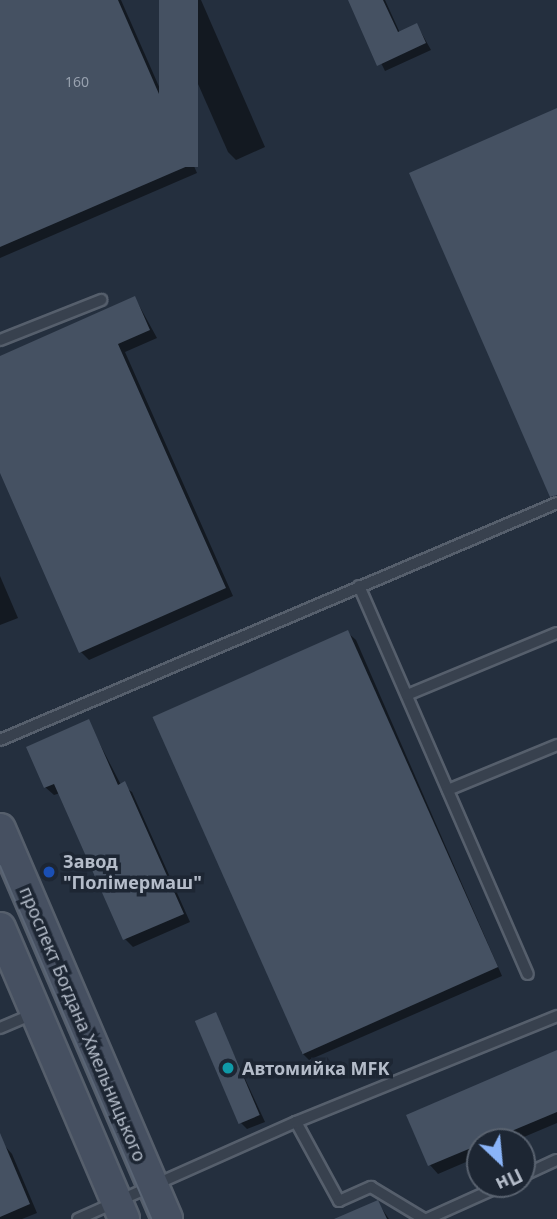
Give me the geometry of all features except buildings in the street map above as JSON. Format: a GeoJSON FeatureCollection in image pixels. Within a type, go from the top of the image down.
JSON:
{"type":"FeatureCollection","features":[{"type":"Feature","properties":{"kind":"main road","name":"проспект Богдана Хмельницького"},"geometry":{"type":"LineString","coordinates":[[0,829],[167,1219]]}},
{"type":"Feature","properties":{"kind":"main road"},"geometry":{"type":"LineString","coordinates":[[0,928],[120,1210]]}},
{"type":"Feature","properties":{"kind":"lane"},"geometry":{"type":"LineString","coordinates":[[0,340],[102,300]]}},
{"type":"Feature","properties":{"kind":"lane"},"geometry":{"type":"LineString","coordinates":[[0,740],[557,503]]}},
{"type":"Feature","properties":{"kind":"lane"},"geometry":{"type":"LineString","coordinates":[[359,586],[528,974]]}},
{"type":"Feature","properties":{"kind":"lane"},"geometry":{"type":"LineString","coordinates":[[407,695],[557,634]]}},
{"type":"Feature","properties":{"kind":"lane"},"geometry":{"type":"LineString","coordinates":[[448,790],[557,745]]}},
{"type":"Feature","properties":{"kind":"lane"},"geometry":{"type":"LineString","coordinates":[[0,1028],[36,1013]]}},
{"type":"Feature","properties":{"kind":"lane"},"geometry":{"type":"LineString","coordinates":[[78,1219],[120,1210],[152,1184],[557,1016]]}},
{"type":"Feature","properties":{"kind":"lane"},"geometry":{"type":"LineString","coordinates":[[296,1122],[339,1201],[371,1187],[425,1219],[473,1198]]}},
{"type":"Feature","properties":{"kind":"lane"},"geometry":{"type":"LineString","coordinates":[[536,1170],[557,1160]]}},
{"type":"Feature","properties":{"kind":"tram line"},"geometry":{"type":"LineString","coordinates":[[0,866],[151,1219]]}},
{"type":"Feature","properties":{"kind":"place","name":"Завод \"Полімермаш\""},"geometry":{"type":"Point","coordinates":[49,872]}},
{"type":"Feature","properties":{"kind":"place","name":"Автомийка MFK"},"geometry":{"type":"Point","coordinates":[228,1068]}}]}
